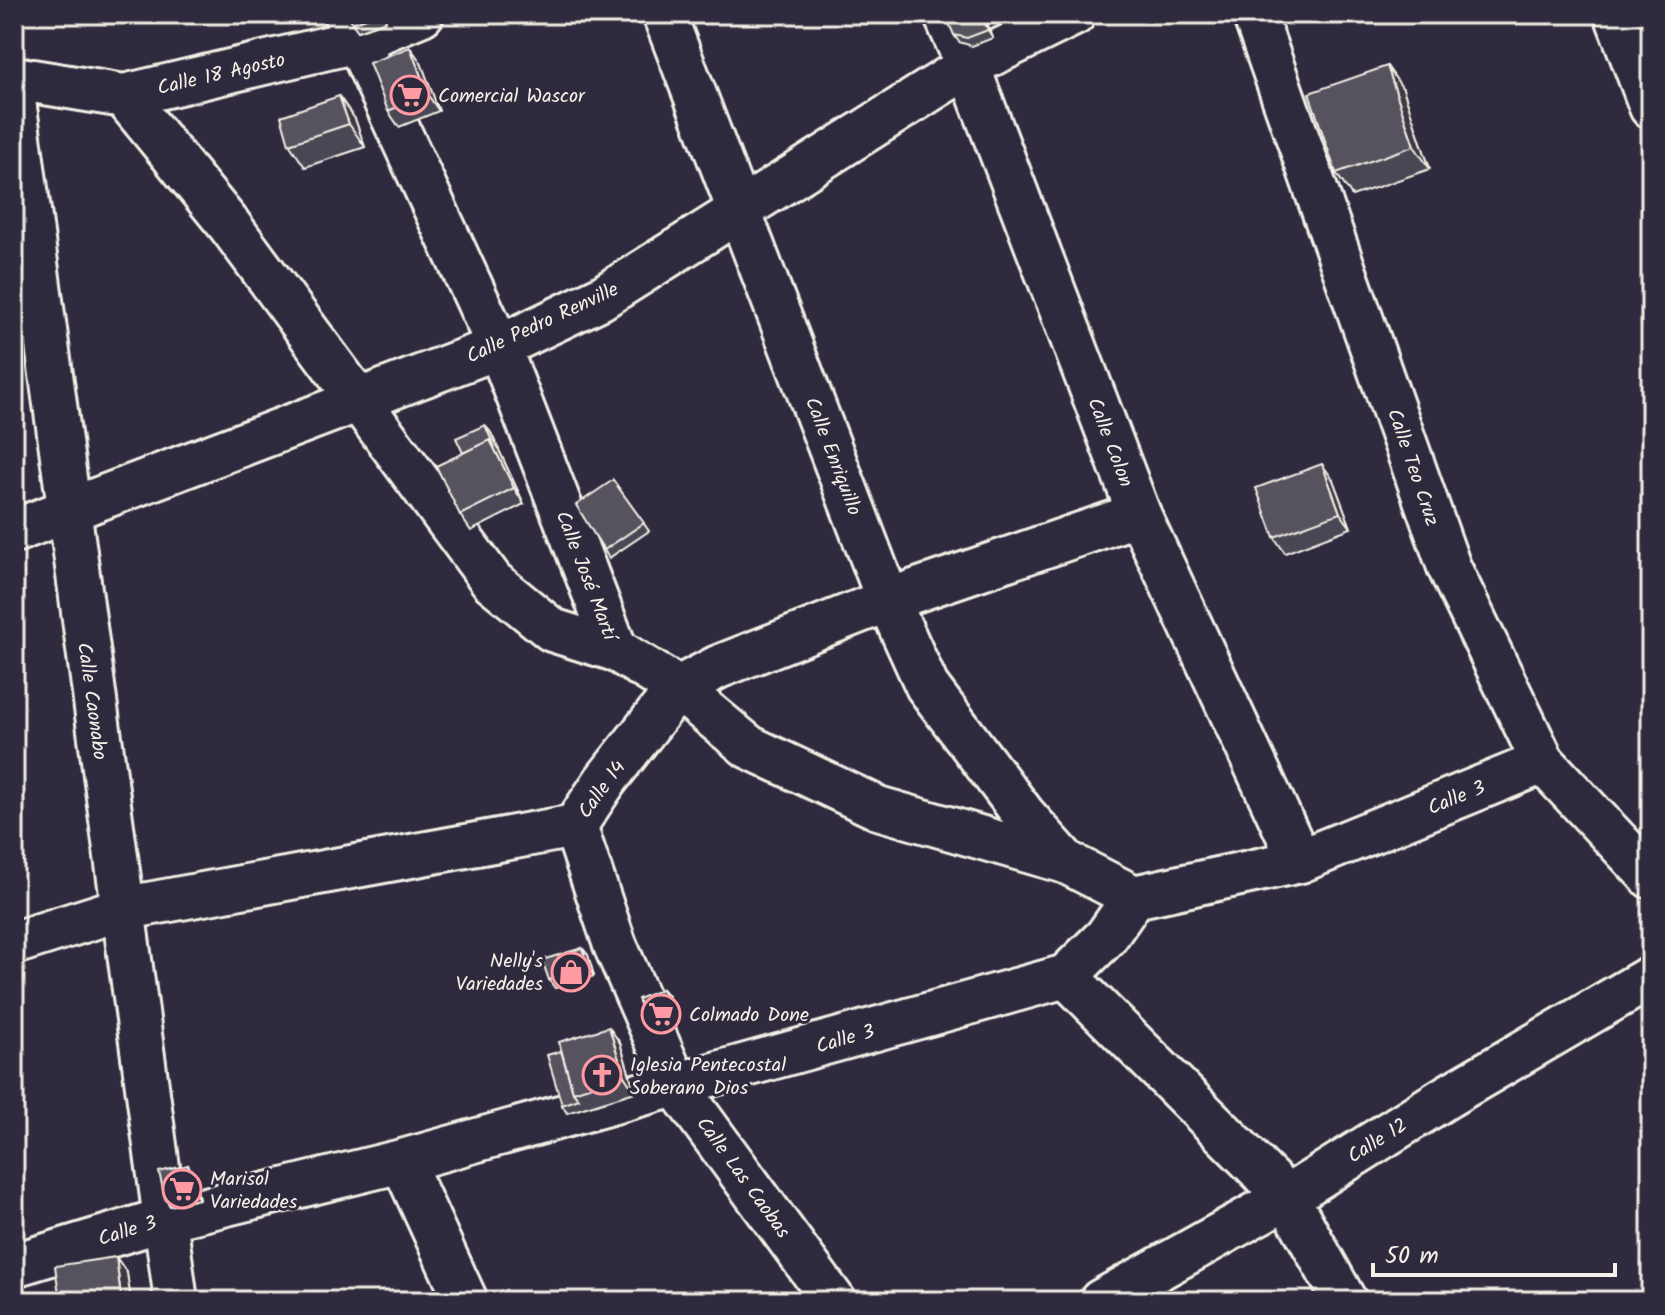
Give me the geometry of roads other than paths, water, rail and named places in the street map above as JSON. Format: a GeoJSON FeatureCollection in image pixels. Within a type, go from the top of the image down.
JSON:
{"type":"FeatureCollection","features":[{"type":"Feature","properties":{"kind":"street","name":"Calle 18 Agosto"},"geometry":{"type":"LineString","coordinates":[[14,78],[124,96],[351,28],[422,14]]}},
{"type":"Feature","properties":{"kind":"street","name":"Calle Enriquillo"},"geometry":{"type":"LineString","coordinates":[[664,14],[888,600],[927,686],[1024,815],[1066,862]]}},
{"type":"Feature","properties":{"kind":"street","name":"Calle Colon"},"geometry":{"type":"LineString","coordinates":[[945,14],[968,66],[1139,514],[1300,861]]}},
{"type":"Feature","properties":{"kind":"street","name":"Calle Pedro Renville"},"geometry":{"type":"LineString","coordinates":[[14,531],[499,347],[601,298],[968,66],[1074,14]]}},
{"type":"Feature","properties":{"kind":"street","name":"Calle Teo Cruz"},"geometry":{"type":"LineString","coordinates":[[1254,14],[1449,567],[1543,762],[1651,877]]}},
{"type":"Feature","properties":{"kind":"street"},"geometry":{"type":"LineString","coordinates":[[1616,14],[1651,107]]}},
{"type":"Feature","properties":{"kind":"street","name":"Calle José Martí"},"geometry":{"type":"LineString","coordinates":[[351,28],[499,347],[616,650],[678,688],[749,747],[878,808],[1066,862],[1134,897]]}},
{"type":"Feature","properties":{"kind":"street"},"geometry":{"type":"LineString","coordinates":[[124,96],[230,226],[492,581],[552,630],[616,650]]}},
{"type":"Feature","properties":{"kind":"street","name":"Calle Caonabo"},"geometry":{"type":"LineString","coordinates":[[14,100],[176,1301]]}},
{"type":"Feature","properties":{"kind":"street","name":"Calle 14"},"geometry":{"type":"LineString","coordinates":[[14,943],[121,909],[575,826],[605,781],[678,688],[718,667],[888,600],[1139,514]]}},
{"type":"Feature","properties":{"kind":"street","name":"Calle 3"},"geometry":{"type":"LineString","coordinates":[[14,1265],[165,1219],[402,1161],[1066,976],[1106,937],[1134,897],[1300,861],[1543,762]]}},
{"type":"Feature","properties":{"kind":"street","name":"Calle Las Caobas"},"geometry":{"type":"LineString","coordinates":[[575,826],[615,945],[676,1085],[834,1301]]}},
{"type":"Feature","properties":{"kind":"street"},"geometry":{"type":"LineString","coordinates":[[1066,976],[1287,1197],[1345,1301]]}},
{"type":"Feature","properties":{"kind":"street","name":"Calle 12"},"geometry":{"type":"LineString","coordinates":[[1101,1301],[1287,1197],[1448,1096],[1651,977]]}},
{"type":"Feature","properties":{"kind":"street"},"geometry":{"type":"LineString","coordinates":[[402,1161],[466,1301]]}},
{"type":"Feature","properties":{"kind":"place","name":"Comercial Wascor"},"geometry":{"type":"Point","coordinates":[410,95]}},
{"type":"Feature","properties":{"kind":"place","name":"Nelly's Variedades"},"geometry":{"type":"Point","coordinates":[571,972]}},
{"type":"Feature","properties":{"kind":"place","name":"Colmado Done"},"geometry":{"type":"Point","coordinates":[661,1014]}},
{"type":"Feature","properties":{"kind":"place","name":"Iglesia Pentecostal Soberano Dios"},"geometry":{"type":"Point","coordinates":[602,1075]}},
{"type":"Feature","properties":{"kind":"place","name":"Marisol Variedades"},"geometry":{"type":"Point","coordinates":[182,1189]}}]}
